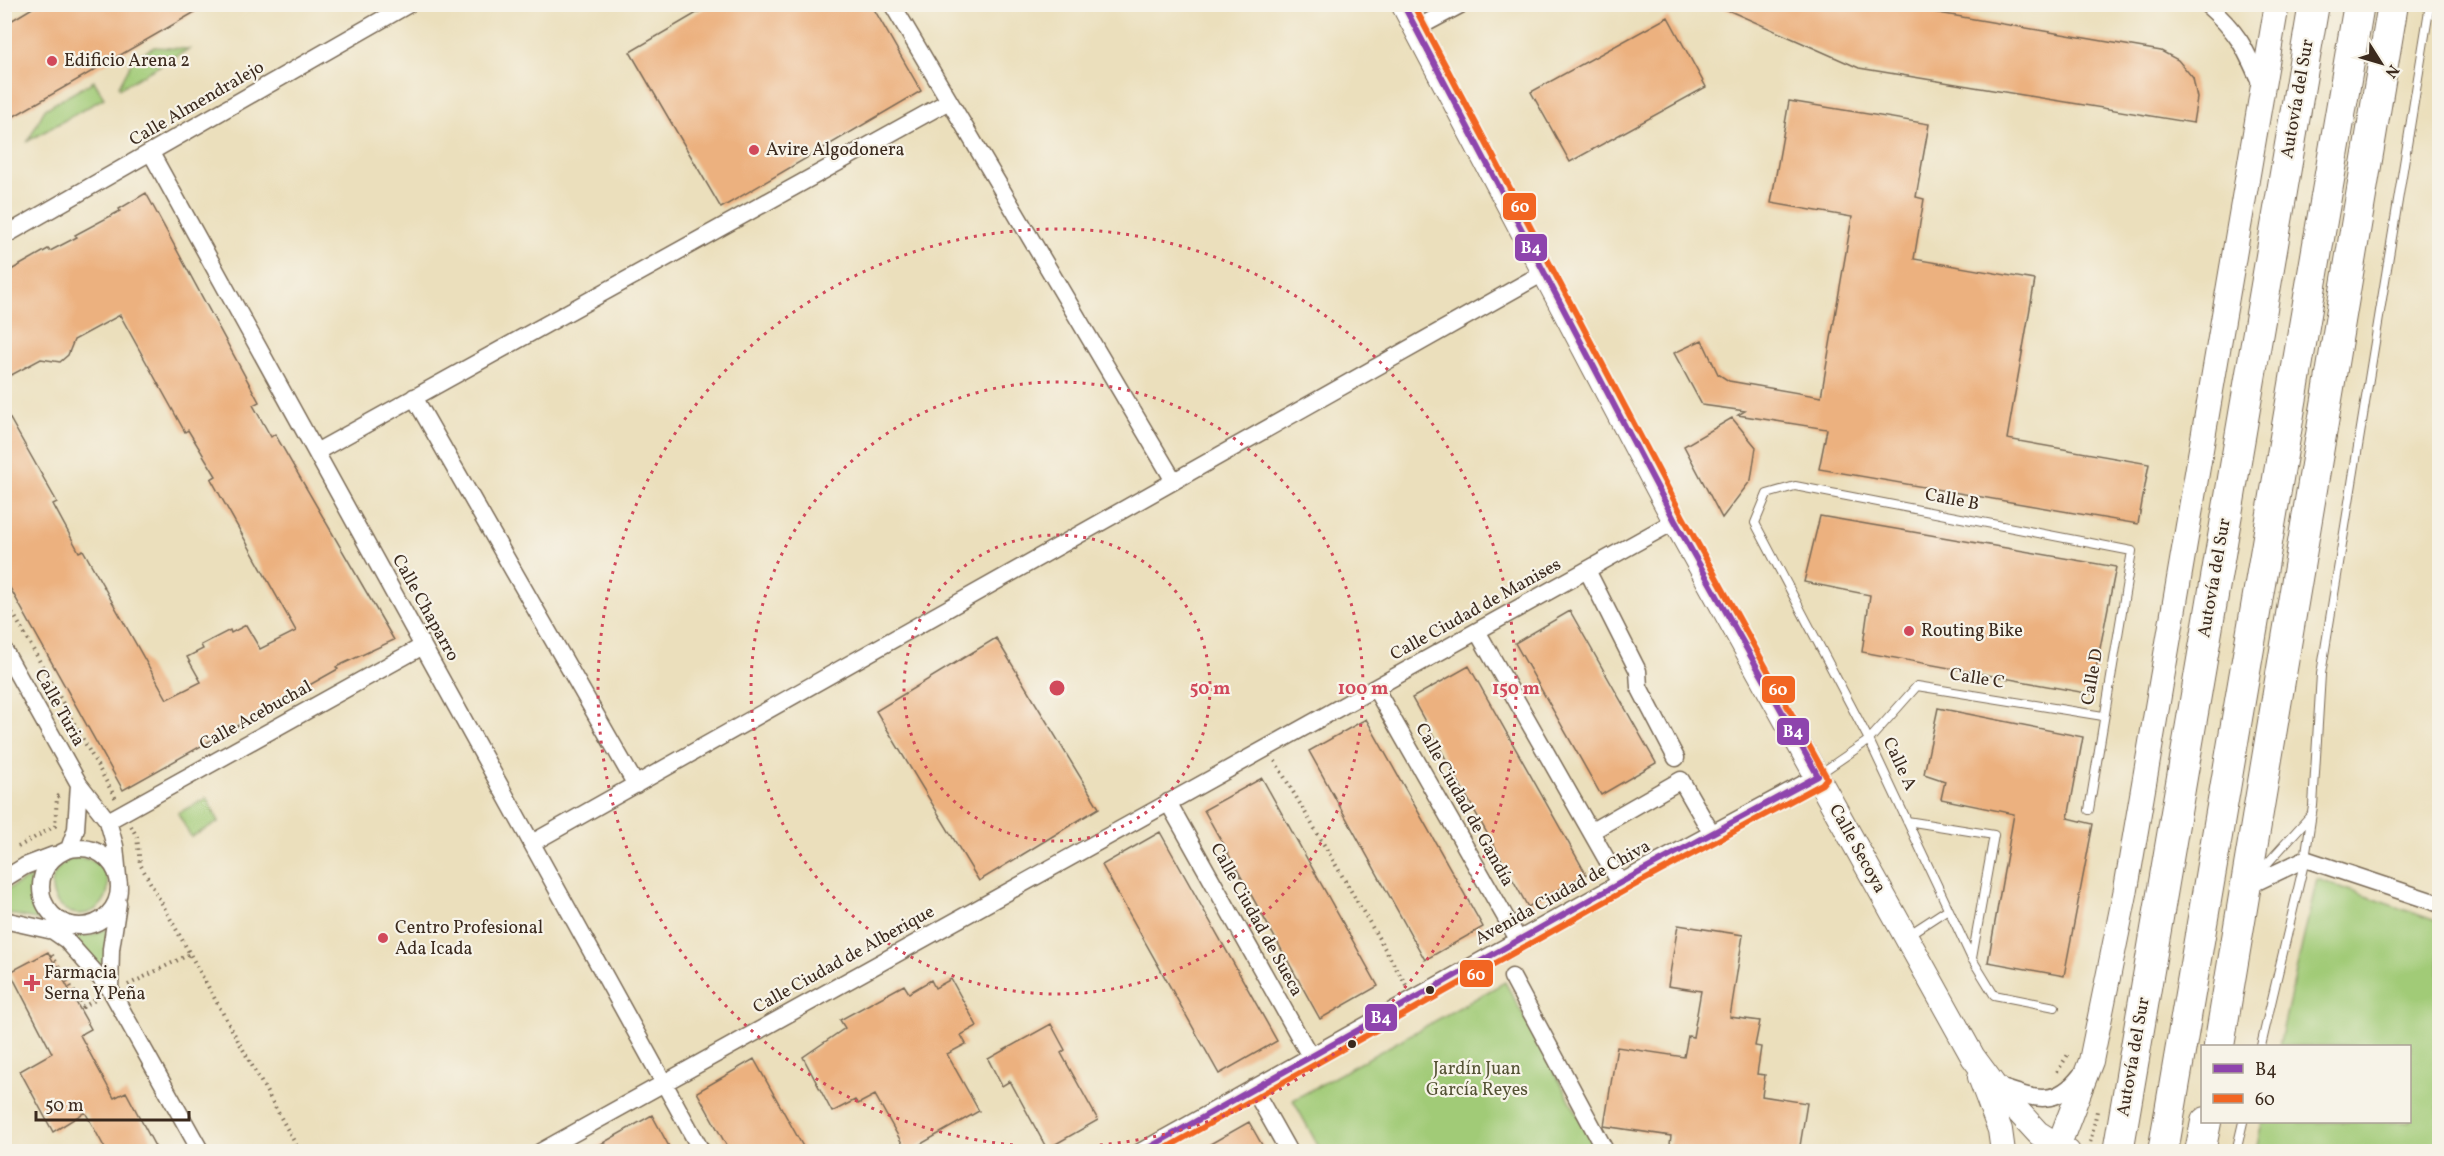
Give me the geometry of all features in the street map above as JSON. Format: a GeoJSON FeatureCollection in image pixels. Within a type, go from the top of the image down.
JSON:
{"type":"FeatureCollection","features":[{"type":"Feature","properties":{"kind":"highway","name":"Autovía del Sur"},"geometry":{"type":"LineString","coordinates":[[2118,1150],[2314,4]]}},
{"type":"Feature","properties":{"kind":"highway"},"geometry":{"type":"LineString","coordinates":[[2163,1152],[2360,4]]}},
{"type":"Feature","properties":{"kind":"highway"},"geometry":{"type":"LineString","coordinates":[[2218,1045],[2393,4]]}},
{"type":"Feature","properties":{"kind":"highway"},"geometry":{"type":"LineString","coordinates":[[2200,1152],[2206,1123]]}},
{"type":"Feature","properties":{"kind":"main road","name":"Calle Secoya"},"geometry":{"type":"LineString","coordinates":[[1403,4],[1676,521],[1973,1058]]}},
{"type":"Feature","properties":{"kind":"main road"},"geometry":{"type":"LineString","coordinates":[[1973,1058],[1993,1084],[2038,1133],[2061,1149],[2091,1061],[2126,889],[2277,4]]}},
{"type":"Feature","properties":{"kind":"main road"},"geometry":{"type":"LineString","coordinates":[[1973,1058],[2000,1130],[2003,1152]]}},
{"type":"Feature","properties":{"kind":"street","name":"Calle Almendralejo"},"geometry":{"type":"LineString","coordinates":[[4,236],[409,4]]}},
{"type":"Feature","properties":{"kind":"street"},"geometry":{"type":"LineString","coordinates":[[892,4],[1174,481]]}},
{"type":"Feature","properties":{"kind":"street"},"geometry":{"type":"LineString","coordinates":[[1417,28],[1462,4]]}},
{"type":"Feature","properties":{"kind":"street"},"geometry":{"type":"LineString","coordinates":[[2206,4],[2233,28],[2247,52],[2263,89]]}},
{"type":"Feature","properties":{"kind":"street"},"geometry":{"type":"LineString","coordinates":[[316,452],[949,101]]}},
{"type":"Feature","properties":{"kind":"street","name":"Calle Chaparro"},"geometry":{"type":"LineString","coordinates":[[151,153],[702,1152]]}},
{"type":"Feature","properties":{"kind":"street"},"geometry":{"type":"LineString","coordinates":[[532,843],[1545,272]]}},
{"type":"Feature","properties":{"kind":"street"},"geometry":{"type":"LineString","coordinates":[[414,398],[636,785]]}},
{"type":"Feature","properties":{"kind":"street","name":"Calle Ciudad de Manises"},"geometry":{"type":"LineString","coordinates":[[1168,802],[1588,572],[1676,521]]}},
{"type":"Feature","properties":{"kind":"street"},"geometry":{"type":"LineString","coordinates":[[1588,572],[1638,671],[1639,687],[1676,758]]}},
{"type":"Feature","properties":{"kind":"street"},"geometry":{"type":"LineString","coordinates":[[1477,631],[1620,883]]}},
{"type":"Feature","properties":{"kind":"street","name":"Calle Acebuchal"},"geometry":{"type":"LineString","coordinates":[[108,820],[423,646]]}},
{"type":"Feature","properties":{"kind":"street","name":"Calle Turia"},"geometry":{"type":"LineString","coordinates":[[4,650],[79,784],[108,820],[115,846],[119,883],[111,949],[110,989]]}},
{"type":"Feature","properties":{"kind":"street","name":"Calle Ciudad de Gandía"},"geometry":{"type":"LineString","coordinates":[[1376,687],[1519,941]]}},
{"type":"Feature","properties":{"kind":"street","name":"Avenida Ciudad de Chiva"},"geometry":{"type":"LineString","coordinates":[[1140,1152],[1620,883],[1818,776]]}},
{"type":"Feature","properties":{"kind":"street"},"geometry":{"type":"LineString","coordinates":[[1592,831],[1681,780],[1712,834]]}},
{"type":"Feature","properties":{"kind":"street"},"geometry":{"type":"LineString","coordinates":[[70,925],[49,911],[42,897],[41,881],[47,866],[63,852],[76,829],[79,784]]}},
{"type":"Feature","properties":{"kind":"street","name":"Calle Ciudad de Sueca"},"geometry":{"type":"LineString","coordinates":[[1168,802],[1310,1056]]}},
{"type":"Feature","properties":{"kind":"street","name":"Calle Ciudad de Alberique"},"geometry":{"type":"LineString","coordinates":[[540,1152],[560,1147],[664,1083],[1168,802]]}},
{"type":"Feature","properties":{"kind":"street"},"geometry":{"type":"LineString","coordinates":[[4,879],[25,866],[83,847],[97,851],[112,864],[119,883],[115,904],[106,916],[93,924],[70,925],[47,930]]}},
{"type":"Feature","properties":{"kind":"street"},"geometry":{"type":"LineString","coordinates":[[2246,887],[2305,858],[2439,904]]}},
{"type":"Feature","properties":{"kind":"street"},"geometry":{"type":"LineString","coordinates":[[47,930],[49,911]]}},
{"type":"Feature","properties":{"kind":"street"},"geometry":{"type":"LineString","coordinates":[[4,920],[47,930],[66,940],[110,989],[201,1152]]}},
{"type":"Feature","properties":{"kind":"street"},"geometry":{"type":"LineString","coordinates":[[1512,977],[1606,1152]]}},
{"type":"Feature","properties":{"kind":"street"},"geometry":{"type":"LineString","coordinates":[[1993,1084],[2038,1100],[2069,1090],[2091,1061]]}},
{"type":"Feature","properties":{"kind":"street"},"geometry":{"type":"LineString","coordinates":[[1253,1088],[1289,1152]]}},
{"type":"Feature","properties":{"kind":"lane"},"geometry":{"type":"LineString","coordinates":[[2261,1045],[2305,858],[2312,814],[2321,674],[2430,4]]}},
{"type":"Feature","properties":{"kind":"lane","name":"Calle B"},"geometry":{"type":"LineString","coordinates":[[1767,494],[1795,486],[2132,550]]}},
{"type":"Feature","properties":{"kind":"lane","name":"Calle A"},"geometry":{"type":"LineString","coordinates":[[1767,494],[1755,524],[1869,740],[1972,959],[1994,995],[2055,1007]]}},
{"type":"Feature","properties":{"kind":"lane","name":"Calle D"},"geometry":{"type":"LineString","coordinates":[[2089,810],[2132,550]]}},
{"type":"Feature","properties":{"kind":"lane","name":"Calle C"},"geometry":{"type":"LineString","coordinates":[[1869,740],[1917,686],[2103,716]]}},
{"type":"Feature","properties":{"kind":"lane"},"geometry":{"type":"LineString","coordinates":[[1818,776],[1869,740]]}},
{"type":"Feature","properties":{"kind":"lane"},"geometry":{"type":"LineString","coordinates":[[2246,887],[2312,814]]}},
{"type":"Feature","properties":{"kind":"lane"},"geometry":{"type":"LineString","coordinates":[[1907,821],[1994,835],[1972,959]]}},
{"type":"Feature","properties":{"kind":"lane"},"geometry":{"type":"LineString","coordinates":[[1905,936],[1948,909]]}},
{"type":"Feature","properties":{"kind":"lane"},"geometry":{"type":"LineString","coordinates":[[2236,1152],[2243,1123]]}},
{"type":"Feature","properties":{"kind":"path"},"geometry":{"type":"LineString","coordinates":[[4,597],[137,837],[140,864],[300,1152]]}},
{"type":"Feature","properties":{"kind":"path"},"geometry":{"type":"LineString","coordinates":[[1268,747],[1414,999]]}},
{"type":"Feature","properties":{"kind":"path"},"geometry":{"type":"LineString","coordinates":[[15,849],[55,826],[57,797]]}},
{"type":"Feature","properties":{"kind":"path"},"geometry":{"type":"LineString","coordinates":[[46,949],[51,952],[83,1007],[96,1000]]}},
{"type":"Feature","properties":{"kind":"path"},"geometry":{"type":"LineString","coordinates":[[130,984],[190,954]]}},
{"type":"Feature","properties":{"kind":"green space"},"geometry":{"type":"Polygon","coordinates":[[[154,47],[189,49],[120,88],[134,58],[154,47]]]}},
{"type":"Feature","properties":{"kind":"green space"},"geometry":{"type":"Polygon","coordinates":[[[94,81],[104,98],[28,141],[45,109],[94,81]]]}},
{"type":"Feature","properties":{"kind":"green space"},"geometry":{"type":"Polygon","coordinates":[[[207,798],[219,822],[191,837],[178,813],[207,798]]]}},
{"type":"Feature","properties":{"kind":"green space"},"geometry":{"type":"Polygon","coordinates":[[[80,858],[91,860],[100,866],[106,875],[108,886],[106,897],[100,906],[91,912],[80,914],[69,912],[60,906],[54,897],[52,886],[54,875],[60,866],[69,860],[80,858]]]}},
{"type":"Feature","properties":{"kind":"green space"},"geometry":{"type":"Polygon","coordinates":[[[31,877],[31,901],[40,920],[5,913],[4,891],[31,877]]]}},
{"type":"Feature","properties":{"kind":"green space"},"geometry":{"type":"Polygon","coordinates":[[[2317,879],[2439,922],[2439,1151],[2256,1151],[2262,1123],[2411,1123],[2411,1045],[2279,1045],[2317,879]]]}},
{"type":"Feature","properties":{"kind":"green space"},"geometry":{"type":"Polygon","coordinates":[[[107,928],[106,973],[72,937],[92,935],[107,928]]]}},
{"type":"Feature","properties":{"kind":"green space","name":"Jardín Juan García Reyes"},"geometry":{"type":"Polygon","coordinates":[[[1505,982],[1598,1151],[1321,1151],[1293,1100],[1505,982]]]}},
{"type":"Feature","properties":{"kind":"building","name":"Edificio Arena 2"},"geometry":{"type":"Polygon","coordinates":[[[39,4],[209,4],[4,122],[4,25],[39,4]]]}},
{"type":"Feature","properties":{"kind":"building","name":"Avire Algodonera"},"geometry":{"type":"Polygon","coordinates":[[[712,4],[871,4],[921,91],[721,208],[630,52],[712,4]]]}},
{"type":"Feature","properties":{"kind":"building"},"geometry":{"type":"Polygon","coordinates":[[[1714,4],[1886,4],[2161,51],[2178,60],[2193,78],[2197,98],[2193,123],[1859,68],[1714,4]]]}},
{"type":"Feature","properties":{"kind":"building"},"geometry":{"type":"Polygon","coordinates":[[[1668,17],[1706,87],[1570,162],[1531,92],[1668,17]]]}},
{"type":"Feature","properties":{"kind":"building"},"geometry":{"type":"Polygon","coordinates":[[[1789,101],[1929,124],[1916,197],[1924,199],[1914,259],[2035,280],[2007,439],[2149,464],[2138,524],[1819,469],[1827,429],[1738,415],[1745,411],[1702,405],[1674,353],[1702,340],[1718,374],[1729,381],[1821,397],[1852,217],[1771,203],[1789,101]]]}},
{"type":"Feature","properties":{"kind":"building"},"geometry":{"type":"Polygon","coordinates":[[[146,193],[259,402],[253,405],[271,437],[275,434],[394,640],[336,667],[338,669],[123,790],[4,577],[4,408],[57,502],[53,504],[79,552],[83,550],[167,699],[201,682],[187,657],[203,649],[201,645],[230,630],[231,633],[246,625],[260,649],[296,631],[211,479],[216,476],[188,430],[185,432],[120,315],[74,340],[68,355],[60,362],[41,359],[4,379],[4,274],[48,249],[50,251],[77,237],[75,235],[120,211],[119,209],[146,193]]]}},
{"type":"Feature","properties":{"kind":"building"},"geometry":{"type":"Polygon","coordinates":[[[1732,418],[1756,447],[1751,480],[1722,518],[1684,446],[1732,418]]]}},
{"type":"Feature","properties":{"kind":"building"},"geometry":{"type":"Polygon","coordinates":[[[1820,516],[2116,567],[2091,694],[1862,652],[1870,595],[1804,582],[1820,516]]]}},
{"type":"Feature","properties":{"kind":"building"},"geometry":{"type":"Polygon","coordinates":[[[1570,611],[1656,763],[1601,795],[1515,643],[1570,611]]]}},
{"type":"Feature","properties":{"kind":"building"},"geometry":{"type":"Polygon","coordinates":[[[996,638],[1099,808],[979,881],[876,711],[996,638]]]}},
{"type":"Feature","properties":{"kind":"building"},"geometry":{"type":"Polygon","coordinates":[[[1469,666],[1586,874],[1528,907],[1412,698],[1469,666]]]}},
{"type":"Feature","properties":{"kind":"building"},"geometry":{"type":"Polygon","coordinates":[[[1938,708],[2083,737],[2068,818],[2093,824],[2064,976],[1988,962],[2014,814],[1941,799],[1945,781],[1924,774],[1938,708]]]}},
{"type":"Feature","properties":{"kind":"building"},"geometry":{"type":"Polygon","coordinates":[[[1366,719],[1483,927],[1425,960],[1309,751],[1366,719]]]}},
{"type":"Feature","properties":{"kind":"building"},"geometry":{"type":"Polygon","coordinates":[[[1262,778],[1378,986],[1320,1019],[1204,810],[1262,778]]]}},
{"type":"Feature","properties":{"kind":"building"},"geometry":{"type":"Polygon","coordinates":[[[1160,832],[1277,1041],[1219,1074],[1102,865],[1160,832]]]}},
{"type":"Feature","properties":{"kind":"building"},"geometry":{"type":"Polygon","coordinates":[[[1678,925],[1743,935],[1730,1017],[1760,1021],[1755,1046],[1761,1047],[1757,1074],[1765,1075],[1762,1096],[1807,1103],[1799,1152],[1669,1152],[1671,1136],[1604,1126],[1617,1047],[1684,1057],[1688,1036],[1693,1037],[1701,991],[1668,986],[1678,925]]]}},
{"type":"Feature","properties":{"kind":"building"},"geometry":{"type":"Polygon","coordinates":[[[48,952],[91,1029],[80,1035],[114,1098],[126,1092],[158,1152],[107,1152],[85,1112],[53,1132],[20,1071],[52,1053],[10,972],[48,952]]]}},
{"type":"Feature","properties":{"kind":"building"},"geometry":{"type":"Polygon","coordinates":[[[951,979],[977,1026],[961,1035],[966,1044],[947,1054],[979,1111],[907,1152],[875,1095],[858,1104],[855,1100],[832,1112],[803,1057],[845,1028],[840,1020],[904,985],[909,993],[931,980],[935,988],[951,979]]]}},
{"type":"Feature","properties":{"kind":"building"},"geometry":{"type":"Polygon","coordinates":[[[1051,1024],[1065,1050],[1061,1053],[1098,1120],[1047,1149],[1010,1081],[1002,1086],[988,1059],[1051,1024]]]}},
{"type":"Feature","properties":{"kind":"building"},"geometry":{"type":"Polygon","coordinates":[[[754,1059],[806,1152],[730,1152],[697,1092],[754,1059]]]}},
{"type":"Feature","properties":{"kind":"building"},"geometry":{"type":"Polygon","coordinates":[[[652,1115],[672,1152],[587,1152],[652,1115]]]}},
{"type":"Feature","properties":{"kind":"building"},"geometry":{"type":"Polygon","coordinates":[[[1249,1122],[1266,1152],[1196,1152],[1249,1122]]]}},
{"type":"Feature","properties":{"kind":"transit line","name":"B4"},"geometry":{"type":"LineString","coordinates":[[1141,1152],[1620,883],[1818,776],[1675,521],[1403,4]]}},
{"type":"Feature","properties":{"kind":"transit line","name":"60"},"geometry":{"type":"LineString","coordinates":[[1159,1152],[1624,891],[1822,784],[1827,778],[1683,517],[1413,4]]}},
{"type":"Feature","properties":{"kind":"place","name":"Edificio Arena 2"},"geometry":{"type":"Point","coordinates":[52,61]}},
{"type":"Feature","properties":{"kind":"place","name":"Avire Algodonera"},"geometry":{"type":"Point","coordinates":[754,150]}},
{"type":"Feature","properties":{"kind":"place","name":"Routing Bike"},"geometry":{"type":"Point","coordinates":[1909,631]}},
{"type":"Feature","properties":{"kind":"place","name":"Centro Profesional Ada Icada"},"geometry":{"type":"Point","coordinates":[383,938]}},
{"type":"Feature","properties":{"kind":"place","name":"Farmacia Serna Y Peña"},"geometry":{"type":"Point","coordinates":[32,983]}}]}
